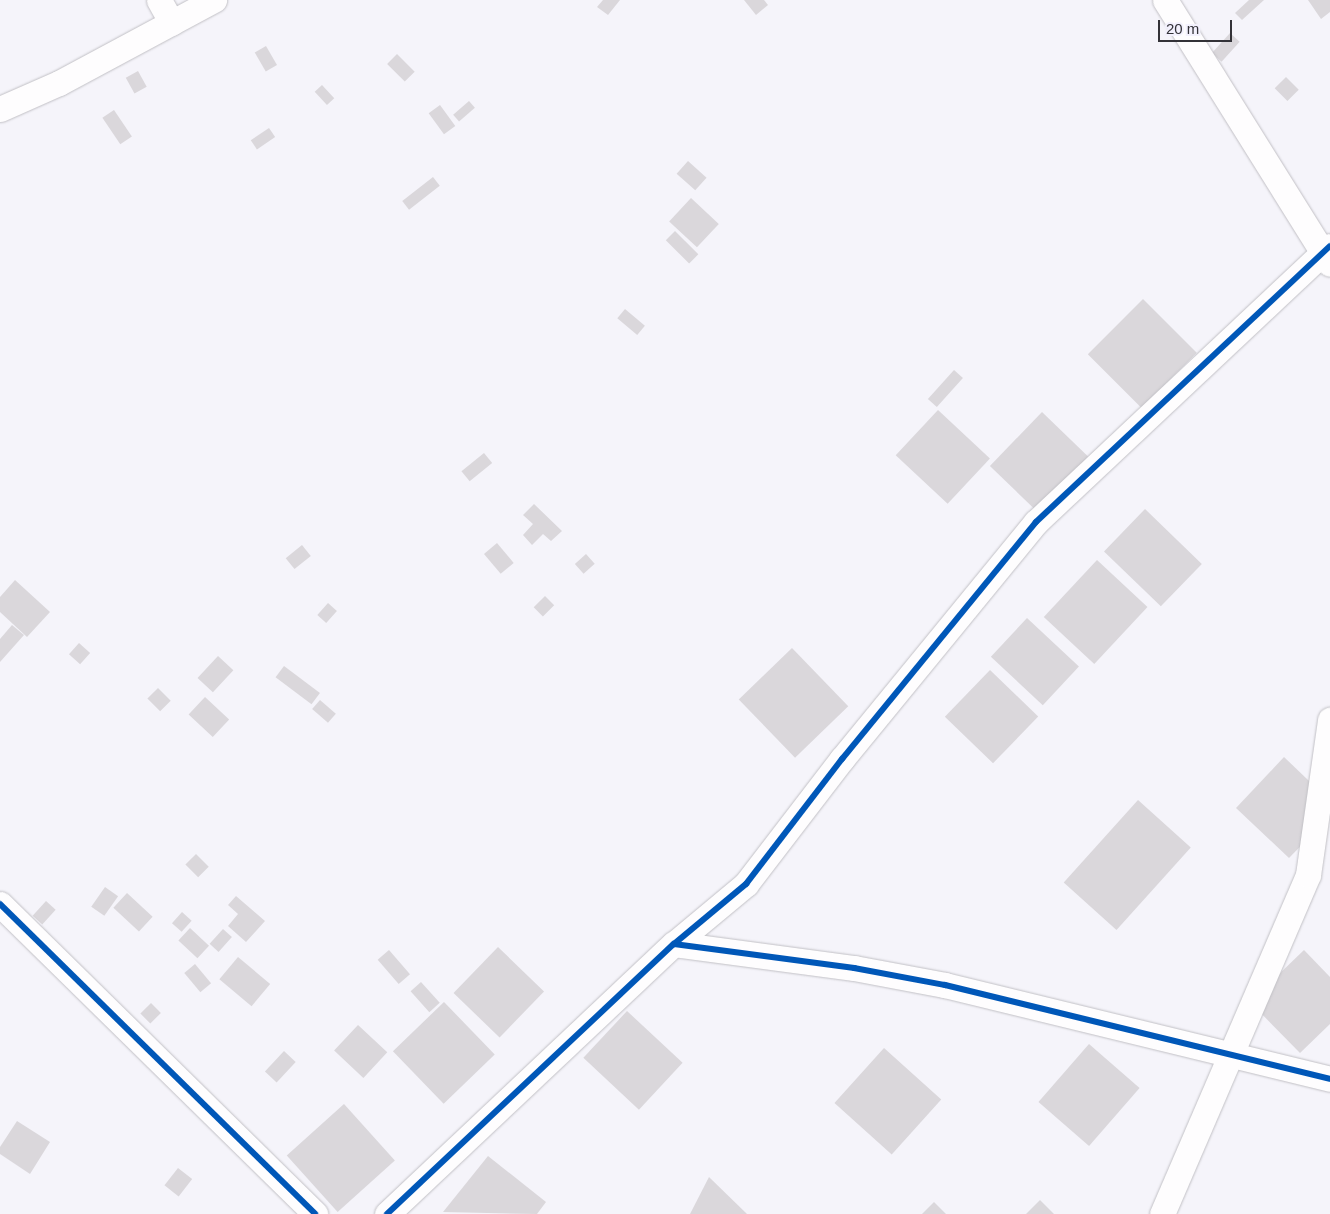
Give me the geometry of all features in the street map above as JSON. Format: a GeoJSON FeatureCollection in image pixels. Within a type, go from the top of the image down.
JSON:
{"type":"FeatureCollection","features":[{"type":"Feature","properties":{"kind":"street"},"geometry":{"type":"LineString","coordinates":[[159,0],[172,23]]}},
{"type":"Feature","properties":{"kind":"street"},"geometry":{"type":"LineString","coordinates":[[0,109],[59,83],[214,0]]}},
{"type":"Feature","properties":{"kind":"street"},"geometry":{"type":"LineString","coordinates":[[387,1214],[674,944],[746,884],[842,759],[1036,522],[1327,253],[1165,0]]}},
{"type":"Feature","properties":{"kind":"street"},"geometry":{"type":"LineString","coordinates":[[1162,1214],[1308,875],[1330,720]]}},
{"type":"Feature","properties":{"kind":"street"},"geometry":{"type":"LineString","coordinates":[[0,904],[315,1214]]}},
{"type":"Feature","properties":{"kind":"street"},"geometry":{"type":"LineString","coordinates":[[674,944],[854,968],[945,985],[1230,1053],[1330,1079]]}},
{"type":"Feature","properties":{"kind":"building"},"geometry":{"type":"Polygon","coordinates":[[[603,0],[620,0],[608,15],[597,7],[603,0]]]}},
{"type":"Feature","properties":{"kind":"building"},"geometry":{"type":"Polygon","coordinates":[[[744,0],[764,0],[768,5],[756,15],[744,0]]]}},
{"type":"Feature","properties":{"kind":"building"},"geometry":{"type":"Polygon","coordinates":[[[1249,0],[1264,0],[1242,20],[1235,13],[1249,0]]]}},
{"type":"Feature","properties":{"kind":"building"},"geometry":{"type":"Polygon","coordinates":[[[1308,0],[1330,0],[1330,12],[1321,19],[1308,0]]]}},
{"type":"Feature","properties":{"kind":"building"},"geometry":{"type":"Polygon","coordinates":[[[1230,33],[1240,42],[1222,62],[1212,53],[1230,33]]]}},
{"type":"Feature","properties":{"kind":"building"},"geometry":{"type":"Polygon","coordinates":[[[266,46],[277,65],[266,72],[255,53],[266,46]]]}},
{"type":"Feature","properties":{"kind":"building"},"geometry":{"type":"Polygon","coordinates":[[[397,54],[415,72],[405,82],[387,64],[397,54]]]}},
{"type":"Feature","properties":{"kind":"building"},"geometry":{"type":"Polygon","coordinates":[[[138,71],[147,87],[134,94],[126,78],[138,71]]]}},
{"type":"Feature","properties":{"kind":"building"},"geometry":{"type":"Polygon","coordinates":[[[1286,77],[1299,90],[1287,101],[1275,88],[1286,77]]]}},
{"type":"Feature","properties":{"kind":"building"},"geometry":{"type":"Polygon","coordinates":[[[322,85],[334,98],[327,105],[315,92],[322,85]]]}},
{"type":"Feature","properties":{"kind":"building"},"geometry":{"type":"Polygon","coordinates":[[[469,101],[475,108],[459,122],[453,115],[469,101]]]}},
{"type":"Feature","properties":{"kind":"building"},"geometry":{"type":"Polygon","coordinates":[[[440,105],[455,126],[444,134],[429,113],[440,105]]]}},
{"type":"Feature","properties":{"kind":"building"},"geometry":{"type":"Polygon","coordinates":[[[114,110],[132,137],[120,144],[102,118],[114,110]]]}},
{"type":"Feature","properties":{"kind":"building"},"geometry":{"type":"Polygon","coordinates":[[[269,128],[275,137],[257,149],[251,140],[269,128]]]}},
{"type":"Feature","properties":{"kind":"building"},"geometry":{"type":"Polygon","coordinates":[[[688,161],[707,178],[695,190],[677,174],[688,161]]]}},
{"type":"Feature","properties":{"kind":"building"},"geometry":{"type":"Polygon","coordinates":[[[433,177],[440,186],[409,210],[402,201],[433,177]]]}},
{"type":"Feature","properties":{"kind":"building"},"geometry":{"type":"Polygon","coordinates":[[[691,198],[719,224],[697,247],[669,221],[691,198]]]}},
{"type":"Feature","properties":{"kind":"building"},"geometry":{"type":"Polygon","coordinates":[[[675,231],[698,254],[689,264],[666,240],[675,231]]]}},
{"type":"Feature","properties":{"kind":"building"},"geometry":{"type":"Polygon","coordinates":[[[1143,299],[1197,353],[1142,408],[1088,354],[1143,299]]]}},
{"type":"Feature","properties":{"kind":"building"},"geometry":{"type":"Polygon","coordinates":[[[625,309],[645,326],[637,335],[617,318],[625,309]]]}},
{"type":"Feature","properties":{"kind":"building"},"geometry":{"type":"Polygon","coordinates":[[[954,370],[963,378],[937,407],[928,399],[954,370]]]}},
{"type":"Feature","properties":{"kind":"building"},"geometry":{"type":"Polygon","coordinates":[[[938,410],[990,458],[948,504],[896,455],[938,410]]]}},
{"type":"Feature","properties":{"kind":"building"},"geometry":{"type":"Polygon","coordinates":[[[1042,412],[1094,462],[1042,516],[990,466],[1042,412]]]}},
{"type":"Feature","properties":{"kind":"building"},"geometry":{"type":"Polygon","coordinates":[[[484,453],[492,463],[470,481],[461,471],[484,453]]]}},
{"type":"Feature","properties":{"kind":"building"},"geometry":{"type":"Polygon","coordinates":[[[534,504],[562,531],[551,541],[543,534],[532,545],[523,535],[533,524],[523,515],[534,504]]]}},
{"type":"Feature","properties":{"kind":"building"},"geometry":{"type":"Polygon","coordinates":[[[1145,509],[1202,564],[1161,606],[1104,551],[1145,509]]]}},
{"type":"Feature","properties":{"kind":"building"},"geometry":{"type":"Polygon","coordinates":[[[497,543],[514,563],[501,574],[484,554],[497,543]]]}},
{"type":"Feature","properties":{"kind":"building"},"geometry":{"type":"Polygon","coordinates":[[[302,545],[311,556],[294,569],[286,558],[302,545]]]}},
{"type":"Feature","properties":{"kind":"building"},"geometry":{"type":"Polygon","coordinates":[[[586,554],[595,564],[584,574],[575,564],[586,554]]]}},
{"type":"Feature","properties":{"kind":"building"},"geometry":{"type":"Polygon","coordinates":[[[1097,560],[1147,607],[1094,664],[1044,617],[1097,560]]]}},
{"type":"Feature","properties":{"kind":"building"},"geometry":{"type":"Polygon","coordinates":[[[15,580],[50,612],[27,637],[0,612],[0,597],[15,580]]]}},
{"type":"Feature","properties":{"kind":"building"},"geometry":{"type":"Polygon","coordinates":[[[545,596],[554,605],[543,617],[534,607],[545,596]]]}},
{"type":"Feature","properties":{"kind":"building"},"geometry":{"type":"Polygon","coordinates":[[[328,603],[337,611],[326,623],[317,615],[328,603]]]}},
{"type":"Feature","properties":{"kind":"building"},"geometry":{"type":"Polygon","coordinates":[[[1027,618],[1079,666],[1043,705],[991,657],[1027,618]]]}},
{"type":"Feature","properties":{"kind":"building"},"geometry":{"type":"Polygon","coordinates":[[[12,625],[24,635],[0,662],[0,639],[12,625]]]}},
{"type":"Feature","properties":{"kind":"building"},"geometry":{"type":"Polygon","coordinates":[[[79,643],[90,653],[80,664],[69,654],[79,643]]]}},
{"type":"Feature","properties":{"kind":"building"},"geometry":{"type":"Polygon","coordinates":[[[792,648],[848,706],[795,758],[739,699],[792,648]]]}},
{"type":"Feature","properties":{"kind":"building"},"geometry":{"type":"Polygon","coordinates":[[[218,656],[233,670],[213,692],[198,678],[218,656]]]}},
{"type":"Feature","properties":{"kind":"building"},"geometry":{"type":"Polygon","coordinates":[[[284,666],[320,693],[312,704],[276,677],[284,666]]]}},
{"type":"Feature","properties":{"kind":"building"},"geometry":{"type":"Polygon","coordinates":[[[990,670],[1038,717],[993,763],[945,717],[990,670]]]}},
{"type":"Feature","properties":{"kind":"building"},"geometry":{"type":"Polygon","coordinates":[[[158,688],[171,701],[160,711],[147,699],[158,688]]]}},
{"type":"Feature","properties":{"kind":"building"},"geometry":{"type":"Polygon","coordinates":[[[205,697],[229,720],[213,737],[189,715],[205,697]]]}},
{"type":"Feature","properties":{"kind":"building"},"geometry":{"type":"Polygon","coordinates":[[[320,700],[336,714],[328,723],[312,709],[320,700]]]}},
{"type":"Feature","properties":{"kind":"building"},"geometry":{"type":"Polygon","coordinates":[[[1284,757],[1330,801],[1330,816],[1289,858],[1236,808],[1284,757]]]}},
{"type":"Feature","properties":{"kind":"building"},"geometry":{"type":"Polygon","coordinates":[[[1138,800],[1191,848],[1116,930],[1064,882],[1138,800]]]}},
{"type":"Feature","properties":{"kind":"building"},"geometry":{"type":"Polygon","coordinates":[[[196,854],[209,867],[198,877],[185,865],[196,854]]]}},
{"type":"Feature","properties":{"kind":"building"},"geometry":{"type":"Polygon","coordinates":[[[105,887],[118,896],[104,916],[91,907],[105,887]]]}},
{"type":"Feature","properties":{"kind":"building"},"geometry":{"type":"Polygon","coordinates":[[[127,893],[153,917],[139,931],[113,908],[127,893]]]}},
{"type":"Feature","properties":{"kind":"building"},"geometry":{"type":"Polygon","coordinates":[[[236,896],[265,921],[246,942],[228,926],[238,914],[228,905],[236,896]]]}},
{"type":"Feature","properties":{"kind":"building"},"geometry":{"type":"Polygon","coordinates":[[[46,901],[56,910],[42,925],[33,916],[46,901]]]}},
{"type":"Feature","properties":{"kind":"building"},"geometry":{"type":"Polygon","coordinates":[[[182,912],[192,921],[182,932],[172,923],[182,912]]]}},
{"type":"Feature","properties":{"kind":"building"},"geometry":{"type":"Polygon","coordinates":[[[190,928],[209,946],[197,958],[178,940],[190,928]]]}},
{"type":"Feature","properties":{"kind":"building"},"geometry":{"type":"Polygon","coordinates":[[[223,929],[232,937],[219,952],[210,944],[223,929]]]}},
{"type":"Feature","properties":{"kind":"building"},"geometry":{"type":"Polygon","coordinates":[[[498,947],[544,991],[500,1037],[454,993],[498,947]]]}},
{"type":"Feature","properties":{"kind":"building"},"geometry":{"type":"Polygon","coordinates":[[[389,950],[410,974],[399,984],[378,960],[389,950]]]}},
{"type":"Feature","properties":{"kind":"building"},"geometry":{"type":"Polygon","coordinates":[[[1304,950],[1330,977],[1330,1024],[1300,1053],[1250,1002],[1304,950]]]}},
{"type":"Feature","properties":{"kind":"building"},"geometry":{"type":"Polygon","coordinates":[[[238,957],[270,984],[252,1006],[219,979],[238,957]]]}},
{"type":"Feature","properties":{"kind":"building"},"geometry":{"type":"Polygon","coordinates":[[[195,964],[211,983],[200,992],[184,973],[195,964]]]}},
{"type":"Feature","properties":{"kind":"building"},"geometry":{"type":"Polygon","coordinates":[[[421,982],[440,1003],[429,1012],[411,991],[421,982]]]}},
{"type":"Feature","properties":{"kind":"building"},"geometry":{"type":"Polygon","coordinates":[[[444,1002],[495,1055],[444,1104],[393,1051],[444,1002]]]}},
{"type":"Feature","properties":{"kind":"building"},"geometry":{"type":"Polygon","coordinates":[[[151,1003],[161,1013],[150,1024],[140,1014],[151,1003]]]}},
{"type":"Feature","properties":{"kind":"building"},"geometry":{"type":"Polygon","coordinates":[[[627,1011],[683,1063],[639,1110],[583,1058],[627,1011]]]}},
{"type":"Feature","properties":{"kind":"building"},"geometry":{"type":"Polygon","coordinates":[[[358,1025],[387,1052],[363,1078],[334,1051],[358,1025]]]}},
{"type":"Feature","properties":{"kind":"building"},"geometry":{"type":"Polygon","coordinates":[[[1089,1044],[1140,1088],[1089,1146],[1038,1102],[1089,1044]]]}},
{"type":"Feature","properties":{"kind":"building"},"geometry":{"type":"Polygon","coordinates":[[[884,1048],[941,1100],[892,1155],[834,1103],[884,1048]]]}},
{"type":"Feature","properties":{"kind":"building"},"geometry":{"type":"Polygon","coordinates":[[[284,1051],[296,1062],[277,1082],[265,1071],[284,1051]]]}},
{"type":"Feature","properties":{"kind":"building"},"geometry":{"type":"Polygon","coordinates":[[[344,1104],[395,1160],[338,1212],[287,1156],[344,1104]]]}},
{"type":"Feature","properties":{"kind":"building"},"geometry":{"type":"Polygon","coordinates":[[[17,1121],[50,1142],[30,1174],[0,1154],[0,1147],[17,1121]]]}},
{"type":"Feature","properties":{"kind":"building"},"geometry":{"type":"Polygon","coordinates":[[[488,1156],[546,1202],[537,1214],[443,1212],[488,1156]]]}},
{"type":"Feature","properties":{"kind":"building"},"geometry":{"type":"Polygon","coordinates":[[[178,1168],[192,1179],[179,1196],[164,1185],[178,1168]]]}},
{"type":"Feature","properties":{"kind":"building"},"geometry":{"type":"Polygon","coordinates":[[[709,1177],[747,1214],[690,1214],[709,1177]]]}},
{"type":"Feature","properties":{"kind":"building"},"geometry":{"type":"Polygon","coordinates":[[[1040,1200],[1054,1214],[1026,1214],[1040,1200]]]}},
{"type":"Feature","properties":{"kind":"building"},"geometry":{"type":"Polygon","coordinates":[[[934,1202],[946,1214],[922,1214],[934,1202]]]}},
{"type":"Feature","properties":{"kind":"cycle path"},"geometry":{"type":"LineString","coordinates":[[387,1214],[674,944],[746,884],[842,759],[1036,522],[1330,246]]}},
{"type":"Feature","properties":{"kind":"cycle path"},"geometry":{"type":"LineString","coordinates":[[0,904],[315,1214]]}},
{"type":"Feature","properties":{"kind":"cycle path"},"geometry":{"type":"LineString","coordinates":[[674,944],[854,968],[945,985],[1330,1079]]}}]}
